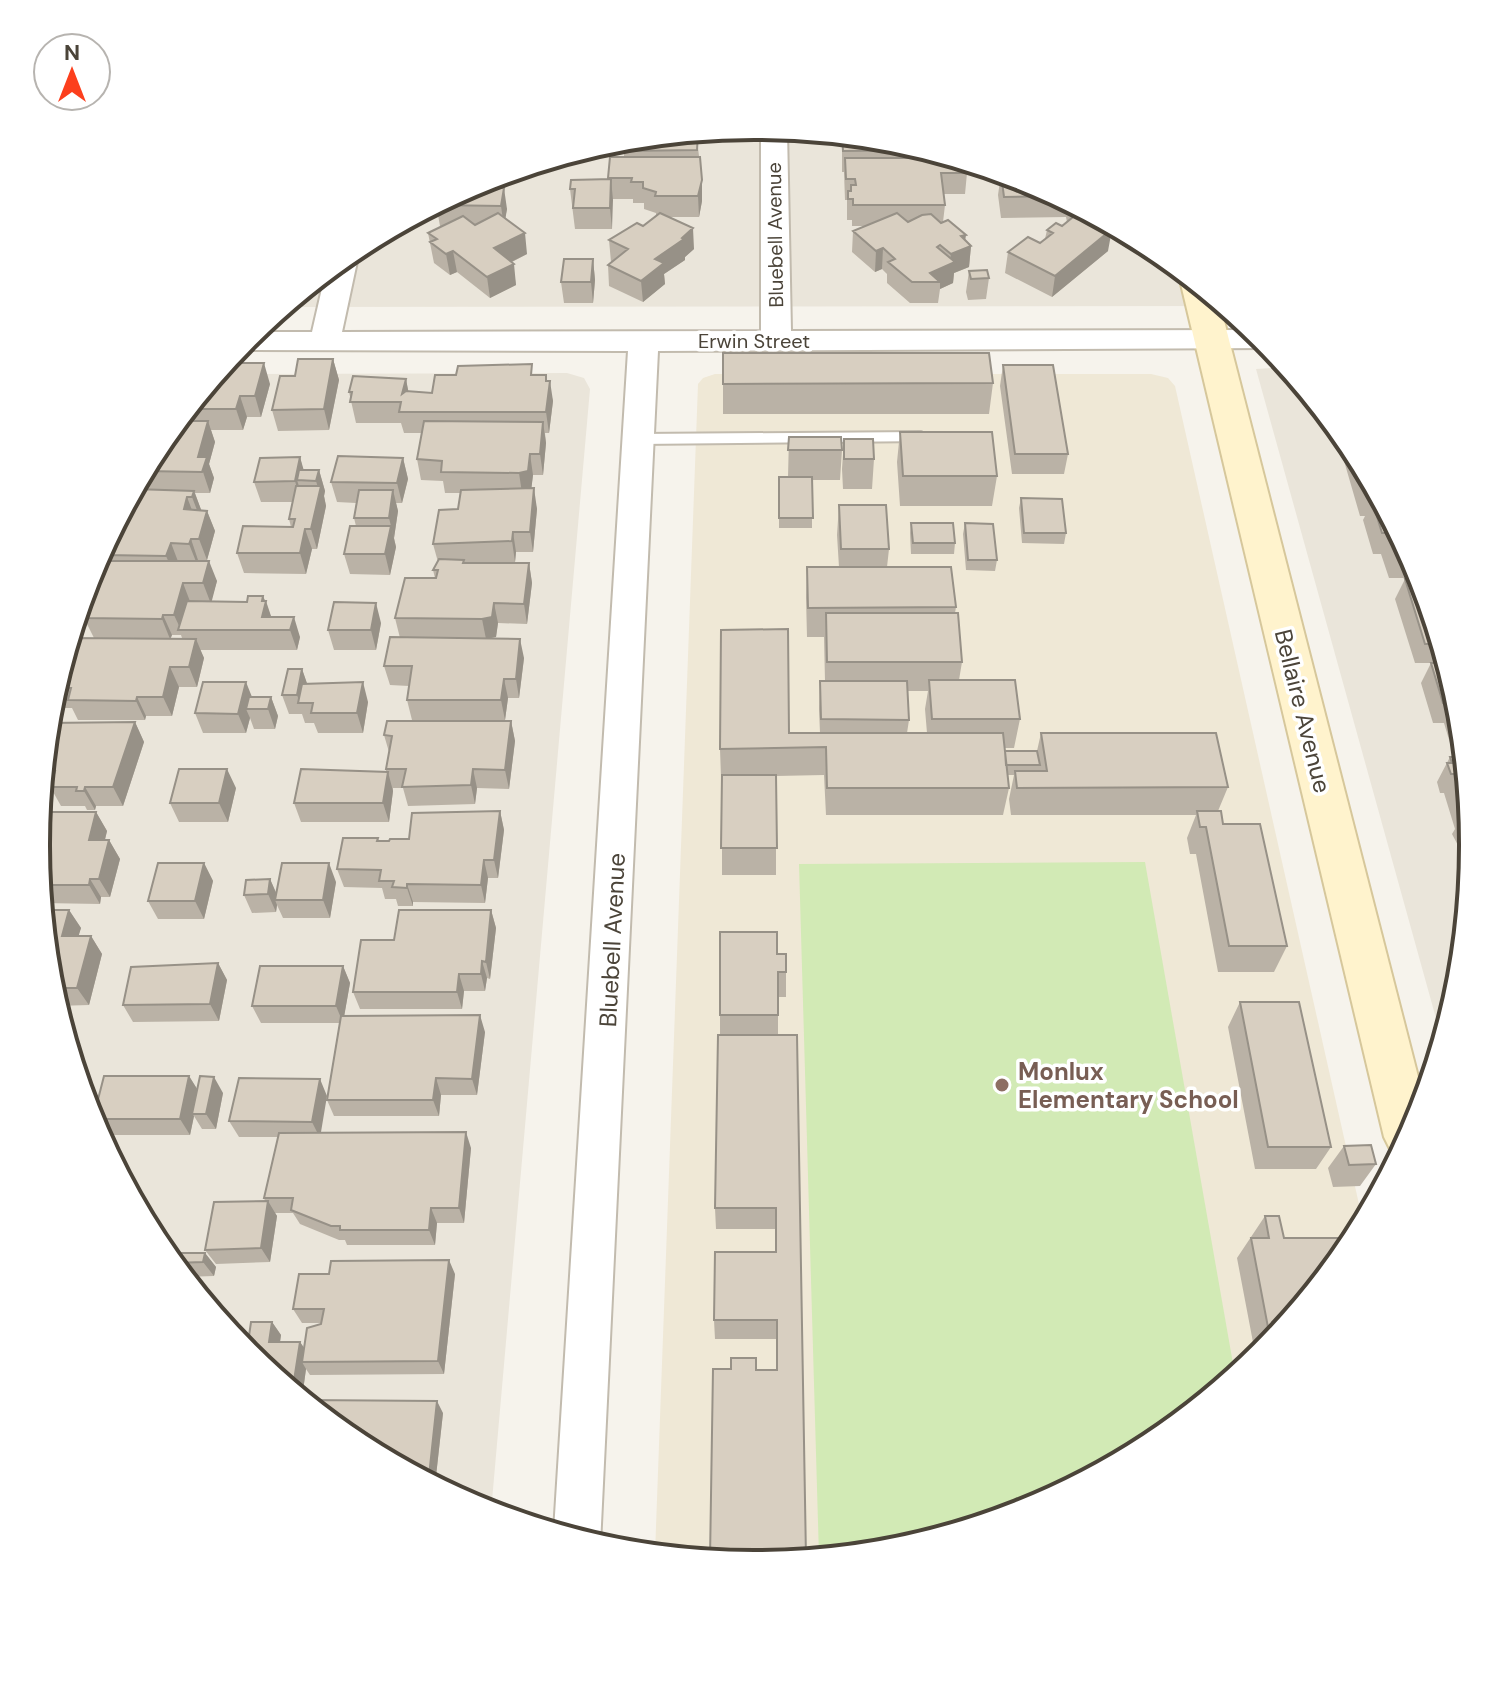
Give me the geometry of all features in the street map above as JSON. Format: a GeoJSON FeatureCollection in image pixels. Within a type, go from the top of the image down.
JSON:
{"type":"FeatureCollection","features":[{"type":"Feature","properties":{"kind":"street","name":"Bluebell Avenue"},"geometry":{"type":"LineString","coordinates":[[774,141],[776,341]]}},
{"type":"Feature","properties":{"kind":"street"},"geometry":{"type":"LineString","coordinates":[[325,341],[340,276]]}},
{"type":"Feature","properties":{"kind":"street","name":"Bellaire Avenue"},"geometry":{"type":"LineString","coordinates":[[1202,302],[1404,1117]]}},
{"type":"Feature","properties":{"kind":"street","name":"Erwin Street"},"geometry":{"type":"LineString","coordinates":[[262,342],[1246,340]]}},
{"type":"Feature","properties":{"kind":"street","name":"Bluebell Avenue"},"geometry":{"type":"LineString","coordinates":[[579,1527],[644,341]]}},
{"type":"Feature","properties":{"kind":"lane"},"geometry":{"type":"LineString","coordinates":[[639,439],[931,437]]}},
{"type":"Feature","properties":{"kind":"shaded area"},"geometry":{"type":"Polygon","coordinates":[[[754,140],[801,142],[892,154],[981,178],[1066,213],[1107,235],[1146,259],[1208,306],[300,307],[363,259],[402,235],[485,194],[528,178],[617,154],[708,142],[754,140]]]}},
{"type":"Feature","properties":{"kind":"shaded area"},"geometry":{"type":"Polygon","coordinates":[[[1273,368],[1284,380],[1313,416],[1365,493],[1405,575],[1435,663],[1453,753],[1459,845],[1453,937],[1437,1020],[1256,369],[1273,368]]]}},
{"type":"Feature","properties":{"kind":"shaded area"},"geometry":{"type":"Polygon","coordinates":[[[567,373],[584,378],[590,389],[492,1499],[443,1477],[363,1431],[290,1375],[225,1310],[196,1274],[144,1197],[104,1115],[74,1027],[56,937],[50,845],[56,753],[74,663],[104,575],[144,493],[196,416],[231,374],[567,373]]]}},
{"type":"Feature","properties":{"kind":"shaded area","name":"Monlux Elementary School"},"geometry":{"type":"Polygon","coordinates":[[[715,374],[1151,374],[1168,378],[1175,386],[1359,1206],[1313,1274],[1253,1343],[1183,1404],[1107,1455],[1024,1496],[981,1512],[892,1536],[801,1548],[754,1550],[655,1542],[698,384],[703,378],[715,374]]]}},
{"type":"Feature","properties":{"kind":"green space"},"geometry":{"type":"Polygon","coordinates":[[[1145,862],[1233,1362],[1146,1431],[1066,1477],[1024,1496],[981,1512],[892,1536],[819,1546],[799,864],[1145,862]]]}},
{"type":"Feature","properties":{"kind":"building"},"geometry":{"type":"Polygon","coordinates":[[[697,143],[697,150],[638,151],[697,143]]]}},
{"type":"Feature","properties":{"kind":"building"},"geometry":{"type":"Polygon","coordinates":[[[843,147],[870,151],[843,151],[843,147]]]}},
{"type":"Feature","properties":{"kind":"building"},"geometry":{"type":"Polygon","coordinates":[[[610,157],[700,157],[702,180],[698,196],[655,196],[656,192],[643,188],[643,182],[631,182],[632,178],[608,178],[610,157]]]}},
{"type":"Feature","properties":{"kind":"building"},"geometry":{"type":"Polygon","coordinates":[[[845,158],[908,158],[964,173],[941,173],[945,205],[853,205],[853,199],[848,199],[848,191],[851,191],[851,185],[856,185],[855,179],[846,179],[845,158]]]}},
{"type":"Feature","properties":{"kind":"building"},"geometry":{"type":"Polygon","coordinates":[[[611,179],[610,208],[573,208],[575,189],[570,189],[571,180],[611,179]]]}},
{"type":"Feature","properties":{"kind":"building"},"geometry":{"type":"Polygon","coordinates":[[[1003,186],[1030,197],[1004,197],[1003,186]]]}},
{"type":"Feature","properties":{"kind":"building"},"geometry":{"type":"Polygon","coordinates":[[[504,188],[501,206],[460,205],[504,188]]]}},
{"type":"Feature","properties":{"kind":"building"},"geometry":{"type":"Polygon","coordinates":[[[498,213],[525,233],[494,248],[514,264],[487,277],[453,251],[446,254],[430,242],[437,239],[428,233],[463,216],[475,225],[498,213]]]}},
{"type":"Feature","properties":{"kind":"building"},"geometry":{"type":"Polygon","coordinates":[[[660,213],[693,228],[684,239],[655,259],[664,263],[641,281],[608,265],[628,249],[609,240],[637,223],[643,226],[660,213]]]}},
{"type":"Feature","properties":{"kind":"building"},"geometry":{"type":"Polygon","coordinates":[[[897,213],[908,222],[931,214],[941,223],[948,220],[966,235],[961,236],[971,246],[951,254],[940,245],[937,247],[955,262],[930,273],[940,282],[912,282],[888,262],[895,259],[883,248],[876,251],[853,231],[897,213]]]}},
{"type":"Feature","properties":{"kind":"building"},"geometry":{"type":"Polygon","coordinates":[[[1073,217],[1106,234],[1055,276],[1008,252],[1028,237],[1040,243],[1053,233],[1047,230],[1056,223],[1062,226],[1073,217]]]}},
{"type":"Feature","properties":{"kind":"building"},"geometry":{"type":"Polygon","coordinates":[[[564,259],[593,259],[591,282],[561,282],[564,259]]]}},
{"type":"Feature","properties":{"kind":"building"},"geometry":{"type":"Polygon","coordinates":[[[987,270],[989,278],[971,279],[969,271],[987,270]]]}},
{"type":"Feature","properties":{"kind":"building"},"geometry":{"type":"Polygon","coordinates":[[[723,353],[989,353],[993,383],[723,384],[723,353]]]}},
{"type":"Feature","properties":{"kind":"building"},"geometry":{"type":"Polygon","coordinates":[[[298,359],[333,359],[324,409],[272,410],[280,376],[295,376],[298,359]]]}},
{"type":"Feature","properties":{"kind":"building"},"geometry":{"type":"Polygon","coordinates":[[[241,363],[264,363],[255,396],[240,396],[236,409],[202,409],[241,363]]]}},
{"type":"Feature","properties":{"kind":"building"},"geometry":{"type":"Polygon","coordinates":[[[532,364],[531,375],[546,375],[546,381],[550,381],[546,412],[399,412],[401,402],[350,402],[353,376],[406,379],[402,394],[406,391],[432,393],[435,375],[456,375],[458,366],[532,364]]]}},
{"type":"Feature","properties":{"kind":"building"},"geometry":{"type":"Polygon","coordinates":[[[1003,365],[1053,365],[1068,454],[1015,454],[1003,365]]]}},
{"type":"Feature","properties":{"kind":"building"},"geometry":{"type":"Polygon","coordinates":[[[192,421],[208,421],[198,457],[207,457],[202,472],[158,471],[192,421]]]}},
{"type":"Feature","properties":{"kind":"building"},"geometry":{"type":"Polygon","coordinates":[[[424,421],[543,422],[540,454],[530,454],[528,471],[519,473],[441,472],[442,461],[417,459],[424,421]]]}},
{"type":"Feature","properties":{"kind":"building"},"geometry":{"type":"Polygon","coordinates":[[[900,432],[992,432],[997,476],[903,476],[900,432]]]}},
{"type":"Feature","properties":{"kind":"building"},"geometry":{"type":"Polygon","coordinates":[[[789,437],[841,437],[842,450],[788,450],[789,437]]]}},
{"type":"Feature","properties":{"kind":"building"},"geometry":{"type":"Polygon","coordinates":[[[844,439],[873,439],[874,459],[844,459],[844,439]]]}},
{"type":"Feature","properties":{"kind":"building"},"geometry":{"type":"Polygon","coordinates":[[[338,456],[403,458],[397,483],[331,482],[338,456]]]}},
{"type":"Feature","properties":{"kind":"building"},"geometry":{"type":"Polygon","coordinates":[[[300,457],[295,481],[254,482],[260,458],[300,457]]]}},
{"type":"Feature","properties":{"kind":"building"},"geometry":{"type":"Polygon","coordinates":[[[299,470],[319,470],[316,481],[297,480],[299,470]]]}},
{"type":"Feature","properties":{"kind":"building"},"geometry":{"type":"Polygon","coordinates":[[[779,477],[812,477],[813,518],[779,518],[779,477]]]}},
{"type":"Feature","properties":{"kind":"building"},"geometry":{"type":"Polygon","coordinates":[[[296,486],[321,486],[311,529],[305,529],[300,553],[237,553],[243,526],[293,527],[295,519],[289,519],[296,486]]]}},
{"type":"Feature","properties":{"kind":"building"},"geometry":{"type":"Polygon","coordinates":[[[534,488],[530,532],[513,532],[512,541],[433,544],[439,510],[458,509],[461,490],[534,488]]]}},
{"type":"Feature","properties":{"kind":"building"},"geometry":{"type":"Polygon","coordinates":[[[146,489],[194,491],[192,497],[187,497],[184,509],[207,511],[199,539],[191,539],[189,544],[171,543],[166,556],[113,555],[146,489]]]}},
{"type":"Feature","properties":{"kind":"building"},"geometry":{"type":"Polygon","coordinates":[[[359,490],[393,490],[389,518],[354,518],[359,490]]]}},
{"type":"Feature","properties":{"kind":"building"},"geometry":{"type":"Polygon","coordinates":[[[1021,498],[1062,499],[1066,533],[1024,533],[1021,498]]]}},
{"type":"Feature","properties":{"kind":"building"},"geometry":{"type":"Polygon","coordinates":[[[839,505],[886,505],[889,549],[841,549],[839,505]]]}},
{"type":"Feature","properties":{"kind":"building"},"geometry":{"type":"Polygon","coordinates":[[[911,523],[953,523],[955,543],[913,543],[911,523]]]}},
{"type":"Feature","properties":{"kind":"building"},"geometry":{"type":"Polygon","coordinates":[[[965,523],[993,524],[997,560],[968,560],[965,523]]]}},
{"type":"Feature","properties":{"kind":"building"},"geometry":{"type":"Polygon","coordinates":[[[350,526],[391,526],[385,554],[344,554],[350,526]]]}},
{"type":"Feature","properties":{"kind":"building"},"geometry":{"type":"Polygon","coordinates":[[[439,559],[464,560],[463,563],[529,563],[524,604],[494,603],[492,617],[482,619],[395,618],[405,578],[436,578],[438,570],[433,570],[439,559]]]}},
{"type":"Feature","properties":{"kind":"building"},"geometry":{"type":"Polygon","coordinates":[[[110,561],[209,561],[203,583],[183,583],[174,615],[163,615],[162,619],[87,618],[110,561]]]}},
{"type":"Feature","properties":{"kind":"building"},"geometry":{"type":"Polygon","coordinates":[[[807,567],[951,567],[956,607],[808,608],[807,567]]]}},
{"type":"Feature","properties":{"kind":"building"},"geometry":{"type":"Polygon","coordinates":[[[1405,579],[1422,619],[1429,644],[1425,644],[1405,579]]]}},
{"type":"Feature","properties":{"kind":"building"},"geometry":{"type":"Polygon","coordinates":[[[248,596],[263,596],[262,601],[266,601],[262,617],[294,617],[290,630],[178,630],[187,601],[247,602],[248,596]]]}},
{"type":"Feature","properties":{"kind":"building"},"geometry":{"type":"Polygon","coordinates":[[[334,602],[376,603],[371,630],[328,630],[334,602]]]}},
{"type":"Feature","properties":{"kind":"building"},"geometry":{"type":"Polygon","coordinates":[[[826,613],[958,613],[962,662],[827,662],[826,613]]]}},
{"type":"Feature","properties":{"kind":"building"},"geometry":{"type":"Polygon","coordinates":[[[788,629],[789,733],[1003,733],[1009,788],[827,788],[826,747],[720,749],[721,630],[788,629]]]}},
{"type":"Feature","properties":{"kind":"building"},"geometry":{"type":"Polygon","coordinates":[[[390,637],[520,639],[516,679],[504,679],[501,700],[407,700],[412,666],[384,666],[390,637]]]}},
{"type":"Feature","properties":{"kind":"building"},"geometry":{"type":"Polygon","coordinates":[[[81,638],[196,639],[189,667],[170,667],[163,697],[137,697],[136,701],[68,700],[71,688],[68,688],[81,638]]]}},
{"type":"Feature","properties":{"kind":"building"},"geometry":{"type":"Polygon","coordinates":[[[1431,663],[1435,663],[1443,703],[1431,663]]]}},
{"type":"Feature","properties":{"kind":"building"},"geometry":{"type":"Polygon","coordinates":[[[288,669],[302,669],[297,695],[282,695],[288,669]]]}},
{"type":"Feature","properties":{"kind":"building"},"geometry":{"type":"Polygon","coordinates":[[[929,680],[1015,680],[1020,719],[932,719],[929,680]]]}},
{"type":"Feature","properties":{"kind":"building"},"geometry":{"type":"Polygon","coordinates":[[[820,681],[907,681],[909,720],[821,719],[820,681]]]}},
{"type":"Feature","properties":{"kind":"building"},"geometry":{"type":"Polygon","coordinates":[[[203,682],[246,682],[238,714],[195,713],[203,682]]]}},
{"type":"Feature","properties":{"kind":"building"},"geometry":{"type":"Polygon","coordinates":[[[363,682],[357,713],[311,713],[313,703],[298,703],[302,684],[363,682]]]}},
{"type":"Feature","properties":{"kind":"building"},"geometry":{"type":"Polygon","coordinates":[[[249,697],[271,697],[268,709],[246,709],[249,697]]]}},
{"type":"Feature","properties":{"kind":"building"},"geometry":{"type":"Polygon","coordinates":[[[387,721],[511,721],[505,770],[473,769],[471,785],[402,787],[406,769],[386,769],[392,736],[384,735],[387,721]]]}},
{"type":"Feature","properties":{"kind":"building"},"geometry":{"type":"Polygon","coordinates":[[[135,722],[113,787],[85,787],[84,791],[76,791],[77,787],[53,787],[61,723],[135,722]]]}},
{"type":"Feature","properties":{"kind":"building"},"geometry":{"type":"Polygon","coordinates":[[[1041,733],[1216,733],[1228,787],[1017,788],[1015,771],[1047,771],[1041,733]]]}},
{"type":"Feature","properties":{"kind":"building"},"geometry":{"type":"Polygon","coordinates":[[[1005,751],[1037,751],[1040,765],[1006,765],[1005,751]]]}},
{"type":"Feature","properties":{"kind":"building"},"geometry":{"type":"Polygon","coordinates":[[[1450,757],[1453,757],[1455,774],[1451,774],[1447,763],[1452,763],[1450,757]]]}},
{"type":"Feature","properties":{"kind":"building"},"geometry":{"type":"Polygon","coordinates":[[[179,769],[227,769],[219,803],[170,803],[179,769]]]}},
{"type":"Feature","properties":{"kind":"building"},"geometry":{"type":"Polygon","coordinates":[[[301,769],[388,772],[383,803],[294,803],[301,769]]]}},
{"type":"Feature","properties":{"kind":"building"},"geometry":{"type":"Polygon","coordinates":[[[722,775],[776,775],[777,848],[721,848],[722,775]]]}},
{"type":"Feature","properties":{"kind":"building"},"geometry":{"type":"Polygon","coordinates":[[[500,811],[494,860],[484,860],[481,885],[407,884],[407,888],[392,887],[394,881],[379,881],[381,870],[337,869],[343,838],[378,838],[377,841],[409,839],[412,813],[500,811]]]}},
{"type":"Feature","properties":{"kind":"building"},"geometry":{"type":"Polygon","coordinates":[[[1197,811],[1221,811],[1223,824],[1260,824],[1287,946],[1229,946],[1206,827],[1200,827],[1197,811]]]}},
{"type":"Feature","properties":{"kind":"building"},"geometry":{"type":"Polygon","coordinates":[[[51,812],[96,812],[89,840],[109,840],[99,879],[90,879],[89,885],[52,885],[51,812]]]}},
{"type":"Feature","properties":{"kind":"building"},"geometry":{"type":"Polygon","coordinates":[[[158,863],[204,863],[195,901],[148,901],[158,863]]]}},
{"type":"Feature","properties":{"kind":"building"},"geometry":{"type":"Polygon","coordinates":[[[282,863],[329,863],[323,900],[275,900],[282,863]]]}},
{"type":"Feature","properties":{"kind":"building"},"geometry":{"type":"Polygon","coordinates":[[[270,879],[268,894],[244,895],[246,880],[270,879]]]}},
{"type":"Feature","properties":{"kind":"building"},"geometry":{"type":"Polygon","coordinates":[[[54,910],[69,910],[62,936],[91,936],[77,988],[65,988],[54,910]]]}},
{"type":"Feature","properties":{"kind":"building"},"geometry":{"type":"Polygon","coordinates":[[[399,910],[491,910],[486,962],[482,961],[481,974],[459,974],[457,992],[353,992],[361,940],[394,940],[399,910]]]}},
{"type":"Feature","properties":{"kind":"building"},"geometry":{"type":"Polygon","coordinates":[[[720,932],[777,932],[777,954],[786,954],[786,972],[778,972],[778,1015],[720,1015],[720,932]]]}},
{"type":"Feature","properties":{"kind":"building"},"geometry":{"type":"Polygon","coordinates":[[[218,963],[210,1004],[123,1005],[131,967],[218,963]]]}},
{"type":"Feature","properties":{"kind":"building"},"geometry":{"type":"Polygon","coordinates":[[[260,966],[343,966],[336,1006],[252,1006],[260,966]]]}},
{"type":"Feature","properties":{"kind":"building"},"geometry":{"type":"Polygon","coordinates":[[[1240,1002],[1299,1002],[1331,1147],[1268,1147],[1240,1002]]]}},
{"type":"Feature","properties":{"kind":"building"},"geometry":{"type":"Polygon","coordinates":[[[480,1015],[472,1079],[436,1078],[433,1100],[327,1100],[341,1016],[480,1015]]]}},
{"type":"Feature","properties":{"kind":"building"},"geometry":{"type":"Polygon","coordinates":[[[718,1035],[797,1035],[806,1547],[710,1548],[713,1369],[731,1369],[731,1358],[756,1358],[756,1370],[777,1370],[777,1320],[714,1320],[715,1252],[776,1252],[776,1208],[715,1208],[718,1035]]]}},
{"type":"Feature","properties":{"kind":"building"},"geometry":{"type":"Polygon","coordinates":[[[104,1076],[189,1076],[180,1119],[106,1119],[98,1099],[104,1076]]]}},
{"type":"Feature","properties":{"kind":"building"},"geometry":{"type":"Polygon","coordinates":[[[200,1076],[214,1077],[206,1114],[192,1114],[200,1076]]]}},
{"type":"Feature","properties":{"kind":"building"},"geometry":{"type":"Polygon","coordinates":[[[239,1078],[320,1079],[312,1122],[229,1121],[239,1078]]]}},
{"type":"Feature","properties":{"kind":"building"},"geometry":{"type":"Polygon","coordinates":[[[466,1132],[459,1208],[431,1208],[429,1230],[340,1230],[340,1226],[331,1226],[291,1210],[293,1198],[264,1198],[279,1133],[466,1132]]]}},
{"type":"Feature","properties":{"kind":"building"},"geometry":{"type":"Polygon","coordinates":[[[1371,1145],[1376,1164],[1349,1165],[1344,1146],[1371,1145]]]}},
{"type":"Feature","properties":{"kind":"building"},"geometry":{"type":"Polygon","coordinates":[[[268,1201],[261,1248],[205,1250],[214,1202],[268,1201]]]}},
{"type":"Feature","properties":{"kind":"building"},"geometry":{"type":"Polygon","coordinates":[[[1265,1216],[1279,1216],[1284,1238],[1339,1238],[1268,1327],[1251,1238],[1269,1238],[1265,1216]]]}},
{"type":"Feature","properties":{"kind":"building"},"geometry":{"type":"Polygon","coordinates":[[[181,1253],[205,1253],[203,1262],[188,1263],[181,1253]]]}},
{"type":"Feature","properties":{"kind":"building"},"geometry":{"type":"Polygon","coordinates":[[[449,1260],[438,1361],[302,1362],[307,1328],[321,1324],[324,1309],[293,1309],[299,1274],[329,1274],[331,1261],[449,1260]]]}},
{"type":"Feature","properties":{"kind":"building"},"geometry":{"type":"Polygon","coordinates":[[[251,1322],[272,1322],[269,1342],[300,1342],[294,1378],[256,1343],[249,1336],[251,1322]]]}},
{"type":"Feature","properties":{"kind":"building"},"geometry":{"type":"Polygon","coordinates":[[[321,1400],[437,1401],[430,1470],[363,1431],[321,1400]]]}},
{"type":"Feature","properties":{"kind":"place","name":"Monlux Elementary School"},"geometry":{"type":"Point","coordinates":[1002,1085]}}]}
